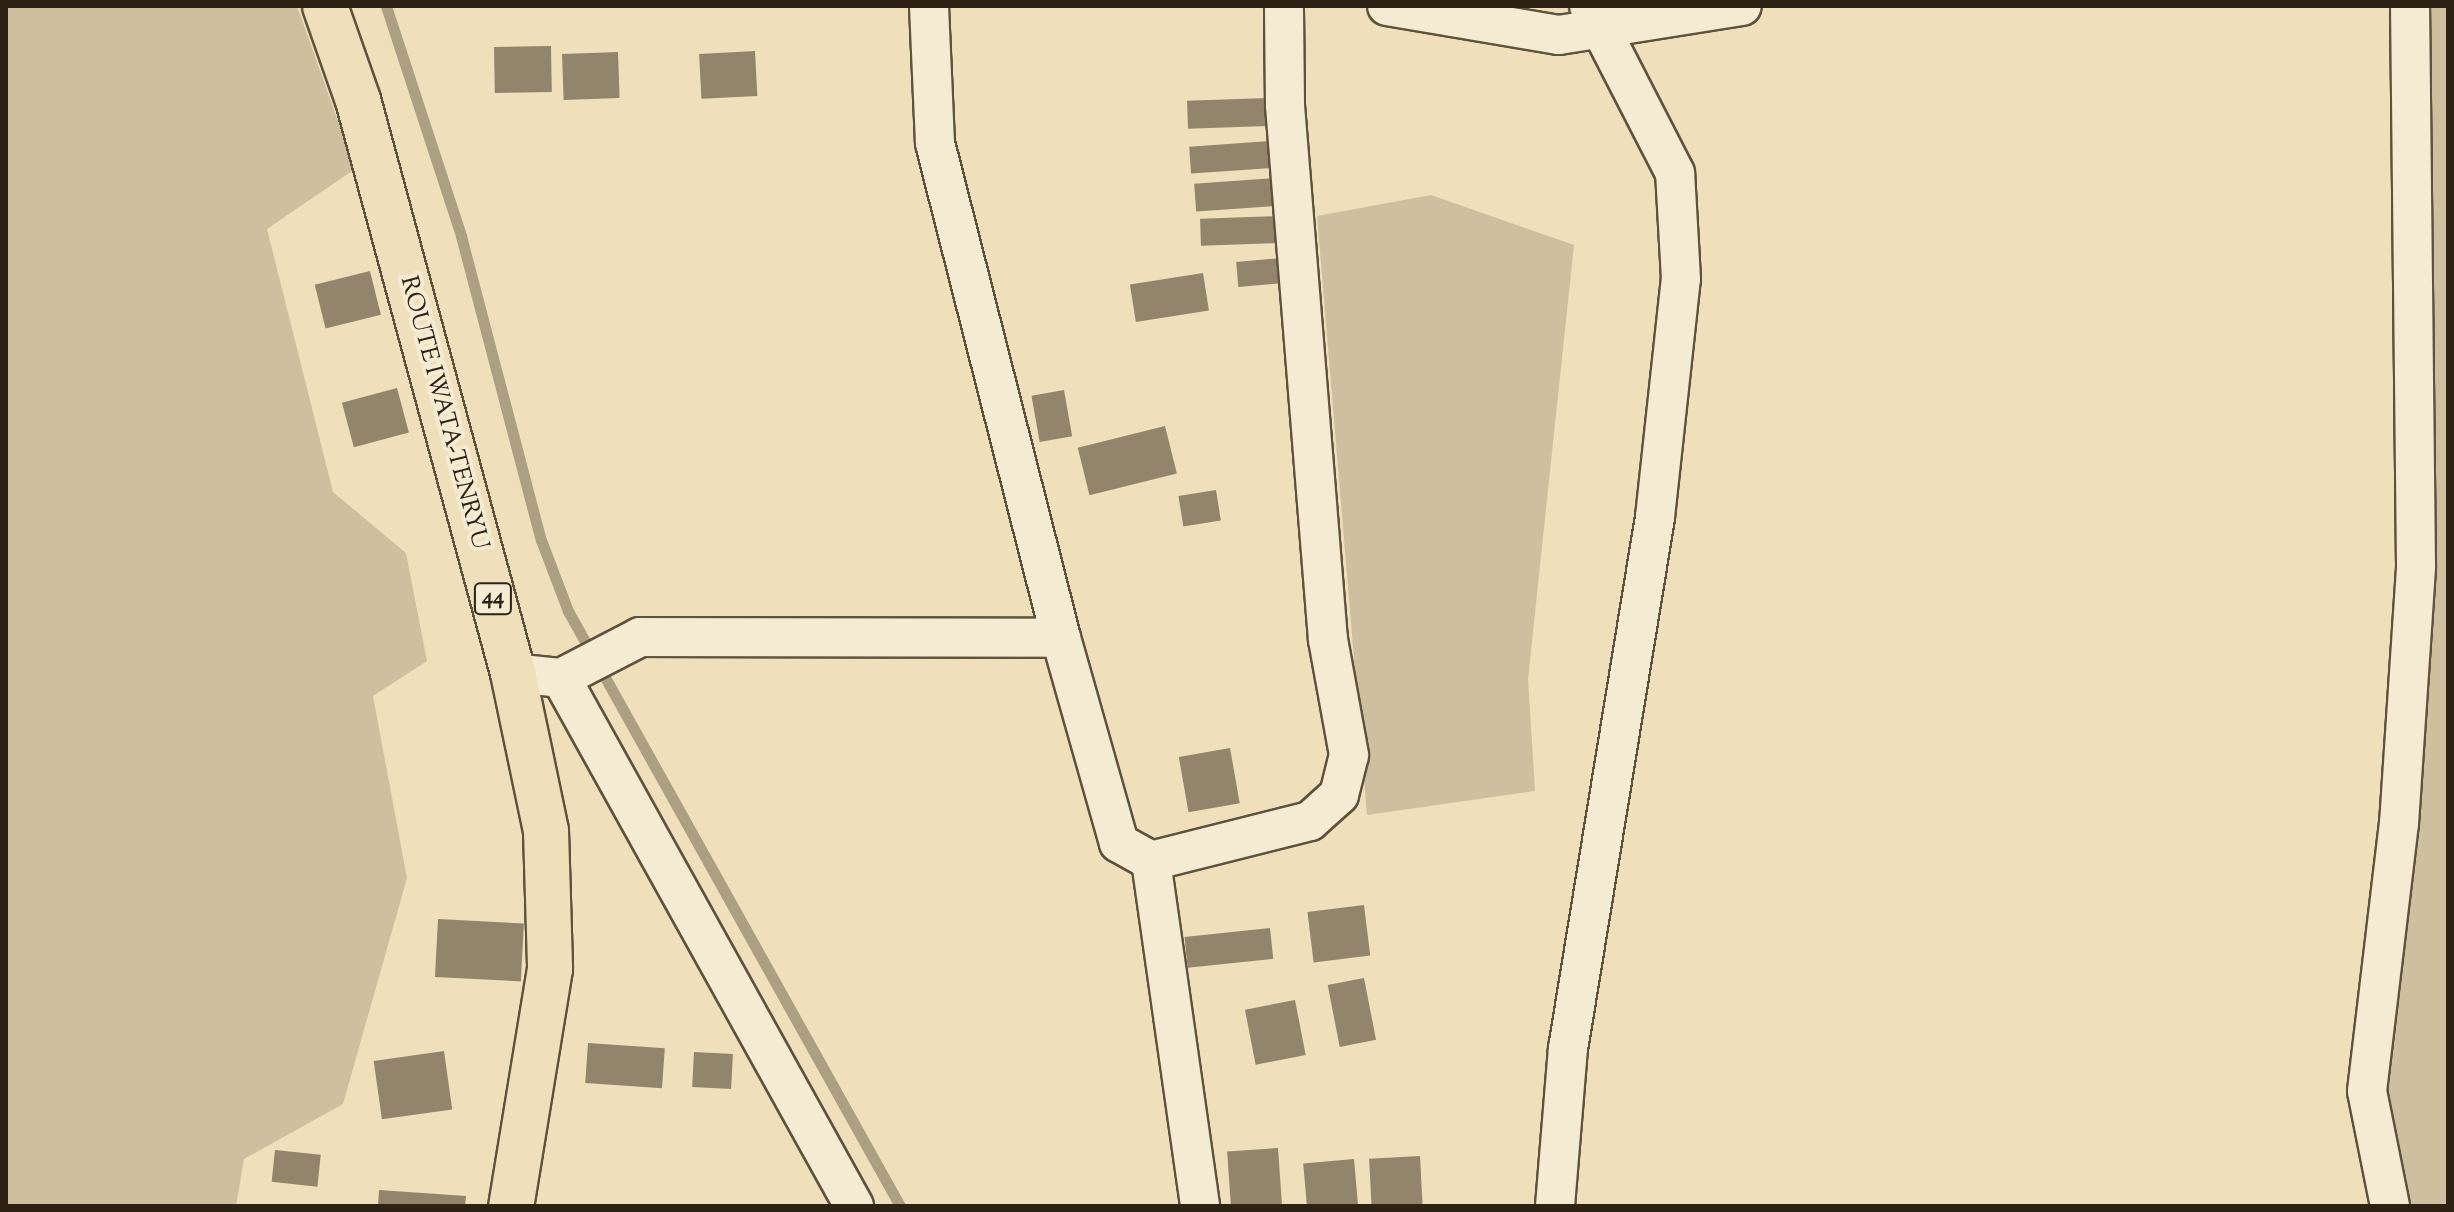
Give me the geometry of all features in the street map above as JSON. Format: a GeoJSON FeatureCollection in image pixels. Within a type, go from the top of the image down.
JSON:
{"type":"FeatureCollection","features":[{"type":"Feature","properties":{"kind":"main road","name":"ROUTE IWATA-TENRYU"},"geometry":{"type":"LineString","coordinates":[[325,6],[358,100],[513,673],[546,831],[550,969],[511,1206]]}},
{"type":"Feature","properties":{"kind":"street"},"geometry":{"type":"LineString","coordinates":[[929,6],[935,143],[1061,638],[1119,843],[1151,861],[1310,821],[1339,795],[1349,755],[1328,640],[1285,105],[1284,6]]}},
{"type":"Feature","properties":{"kind":"street"},"geometry":{"type":"LineString","coordinates":[[1387,6],[1559,35],[1595,18],[1742,6]]}},
{"type":"Feature","properties":{"kind":"street"},"geometry":{"type":"LineString","coordinates":[[2390,1206],[2367,1091],[2399,824],[2416,566],[2410,6]]}},
{"type":"Feature","properties":{"kind":"street"},"geometry":{"type":"LineString","coordinates":[[1555,1206],[1568,1049],[1653,532],[1681,279],[1675,173],[1595,18]]}},
{"type":"Feature","properties":{"kind":"street"},"geometry":{"type":"LineString","coordinates":[[513,673],[565,675],[640,637],[1061,638]]}},
{"type":"Feature","properties":{"kind":"street"},"geometry":{"type":"LineString","coordinates":[[565,675],[854,1206]]}},
{"type":"Feature","properties":{"kind":"street"},"geometry":{"type":"LineString","coordinates":[[1151,861],[1200,1206]]}},
{"type":"Feature","properties":{"kind":"shaded area"},"geometry":{"type":"Polygon","coordinates":[[[6,6],[297,6],[355,169],[267,229],[333,492],[406,553],[427,661],[373,696],[407,878],[343,1104],[244,1159],[236,1206],[6,1206],[6,6]]]}},
{"type":"Feature","properties":{"kind":"shaded area"},"geometry":{"type":"Polygon","coordinates":[[[2424,6],[2448,6],[2448,1206],[2373,1206],[2424,6]]]}},
{"type":"Feature","properties":{"kind":"shaded area"},"geometry":{"type":"Polygon","coordinates":[[[1431,195],[1574,245],[1528,679],[1535,791],[1367,815],[1317,216],[1431,195]]]}},
{"type":"Feature","properties":{"kind":"building"},"geometry":{"type":"Polygon","coordinates":[[[551,46],[552,92],[495,93],[494,47],[551,46]]]}},
{"type":"Feature","properties":{"kind":"building"},"geometry":{"type":"Polygon","coordinates":[[[755,51],[757,96],[701,99],[699,54],[755,51]]]}},
{"type":"Feature","properties":{"kind":"building"},"geometry":{"type":"Polygon","coordinates":[[[618,52],[620,98],[564,100],[562,54],[618,52]]]}},
{"type":"Feature","properties":{"kind":"building"},"geometry":{"type":"Polygon","coordinates":[[[1267,98],[1268,126],[1188,129],[1187,101],[1267,98]]]}},
{"type":"Feature","properties":{"kind":"building"},"geometry":{"type":"Polygon","coordinates":[[[1270,141],[1272,168],[1191,174],[1189,147],[1270,141]]]}},
{"type":"Feature","properties":{"kind":"building"},"geometry":{"type":"Polygon","coordinates":[[[1275,178],[1277,206],[1196,212],[1194,184],[1275,178]]]}},
{"type":"Feature","properties":{"kind":"building"},"geometry":{"type":"Polygon","coordinates":[[[1281,216],[1282,243],[1201,246],[1200,219],[1281,216]]]}},
{"type":"Feature","properties":{"kind":"building"},"geometry":{"type":"Polygon","coordinates":[[[1282,258],[1284,283],[1238,287],[1236,262],[1282,258]]]}},
{"type":"Feature","properties":{"kind":"building"},"geometry":{"type":"Polygon","coordinates":[[[370,271],[381,315],[326,328],[315,285],[370,271]]]}},
{"type":"Feature","properties":{"kind":"building"},"geometry":{"type":"Polygon","coordinates":[[[1203,273],[1209,311],[1136,322],[1130,285],[1203,273]]]}},
{"type":"Feature","properties":{"kind":"building"},"geometry":{"type":"Polygon","coordinates":[[[397,388],[409,432],[354,447],[342,403],[397,388]]]}},
{"type":"Feature","properties":{"kind":"building"},"geometry":{"type":"Polygon","coordinates":[[[1064,390],[1072,436],[1040,442],[1032,396],[1064,390]]]}},
{"type":"Feature","properties":{"kind":"building"},"geometry":{"type":"Polygon","coordinates":[[[1165,426],[1177,474],[1090,495],[1078,448],[1165,426]]]}},
{"type":"Feature","properties":{"kind":"building"},"geometry":{"type":"Polygon","coordinates":[[[1216,490],[1221,521],[1183,527],[1178,496],[1216,490]]]}},
{"type":"Feature","properties":{"kind":"building"},"geometry":{"type":"Polygon","coordinates":[[[1230,748],[1240,803],[1189,812],[1179,757],[1230,748]]]}},
{"type":"Feature","properties":{"kind":"building"},"geometry":{"type":"Polygon","coordinates":[[[1364,905],[1370,956],[1314,963],[1307,912],[1364,905]]]}},
{"type":"Feature","properties":{"kind":"building"},"geometry":{"type":"Polygon","coordinates":[[[438,919],[524,924],[521,981],[435,977],[438,919]]]}},
{"type":"Feature","properties":{"kind":"building"},"geometry":{"type":"Polygon","coordinates":[[[1270,928],[1273,959],[1188,968],[1184,937],[1270,928]]]}},
{"type":"Feature","properties":{"kind":"building"},"geometry":{"type":"Polygon","coordinates":[[[1364,978],[1376,1040],[1340,1047],[1328,985],[1364,978]]]}},
{"type":"Feature","properties":{"kind":"building"},"geometry":{"type":"Polygon","coordinates":[[[1295,1000],[1306,1055],[1256,1065],[1245,1010],[1295,1000]]]}},
{"type":"Feature","properties":{"kind":"building"},"geometry":{"type":"Polygon","coordinates":[[[588,1043],[665,1048],[662,1088],[585,1083],[588,1043]]]}},
{"type":"Feature","properties":{"kind":"building"},"geometry":{"type":"Polygon","coordinates":[[[444,1051],[452,1109],[382,1119],[374,1061],[444,1051]]]}},
{"type":"Feature","properties":{"kind":"building"},"geometry":{"type":"Polygon","coordinates":[[[694,1052],[733,1054],[731,1089],[692,1087],[694,1052]]]}},
{"type":"Feature","properties":{"kind":"building"},"geometry":{"type":"Polygon","coordinates":[[[1278,1148],[1282,1204],[1231,1206],[1227,1152],[1278,1148]]]}},
{"type":"Feature","properties":{"kind":"building"},"geometry":{"type":"Polygon","coordinates":[[[275,1150],[321,1155],[317,1187],[272,1182],[275,1150]]]}},
{"type":"Feature","properties":{"kind":"building"},"geometry":{"type":"Polygon","coordinates":[[[1420,1156],[1423,1206],[1372,1206],[1369,1159],[1420,1156]]]}},
{"type":"Feature","properties":{"kind":"building"},"geometry":{"type":"Polygon","coordinates":[[[1354,1159],[1358,1206],[1307,1206],[1303,1163],[1354,1159]]]}},
{"type":"Feature","properties":{"kind":"building"},"geometry":{"type":"Polygon","coordinates":[[[379,1190],[466,1196],[465,1206],[378,1206],[379,1190]]]}},
{"type":"Feature","properties":{"kind":"waterway"},"geometry":{"type":"LineString","coordinates":[[386,6],[461,236],[541,540],[568,611],[900,1206]]}}]}
